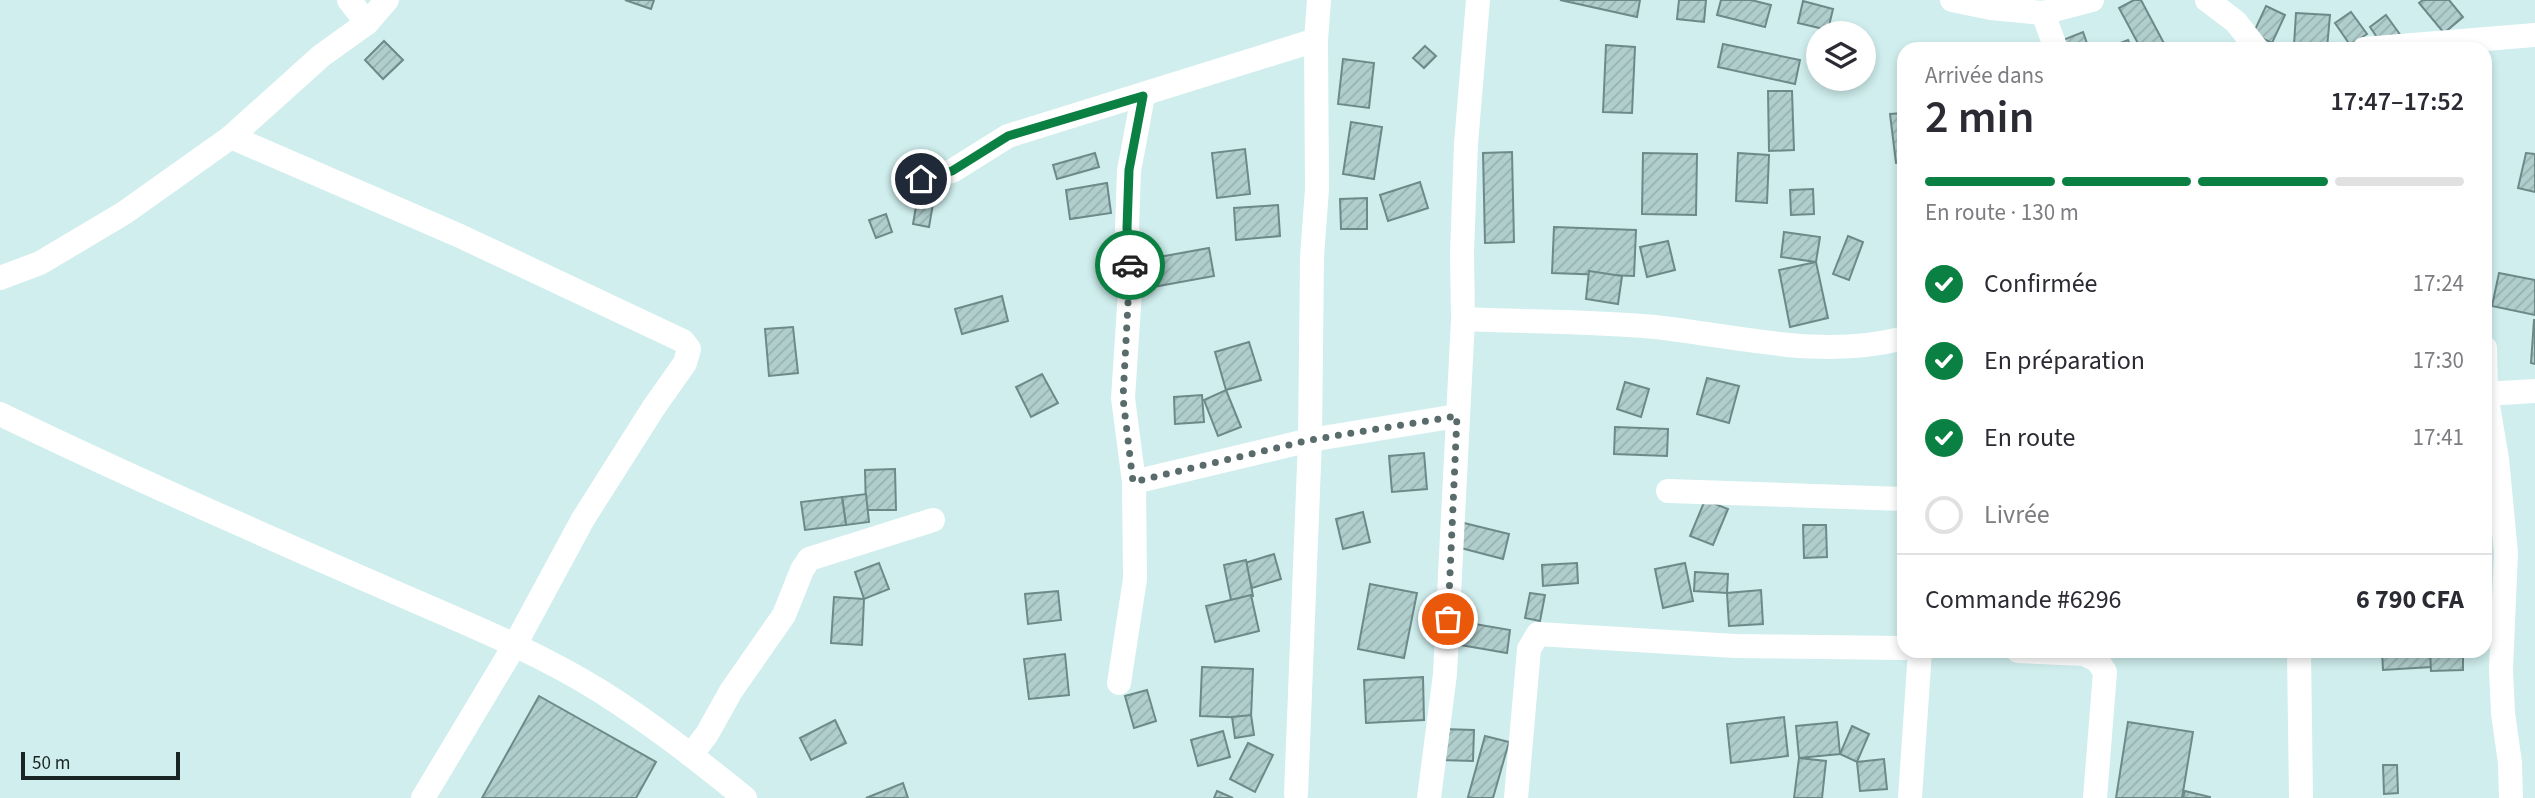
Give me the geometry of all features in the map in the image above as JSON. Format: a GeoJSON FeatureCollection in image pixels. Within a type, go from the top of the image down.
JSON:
{"type":"FeatureCollection","features":[{"type":"Feature","properties":{"kind":"street"},"geometry":{"type":"LineString","coordinates":[[349,0],[367,23]]}},
{"type":"Feature","properties":{"kind":"street"},"geometry":{"type":"LineString","coordinates":[[0,278],[40,263],[124,213],[231,137],[321,56],[367,23],[387,0]]}},
{"type":"Feature","properties":{"kind":"street"},"geometry":{"type":"LineString","coordinates":[[1296,794],[1310,440],[1312,257],[1317,189],[1316,40],[1319,0]]}},
{"type":"Feature","properties":{"kind":"street"},"geometry":{"type":"LineString","coordinates":[[1429,798],[1445,674],[1463,319],[1462,252],[1466,144],[1478,0]]}},
{"type":"Feature","properties":{"kind":"street"},"geometry":{"type":"LineString","coordinates":[[1952,0],[1991,8],[2043,13],[2092,0]]}},
{"type":"Feature","properties":{"kind":"street"},"geometry":{"type":"LineString","coordinates":[[2207,0],[2236,22],[2252,42]]}},
{"type":"Feature","properties":{"kind":"street"},"geometry":{"type":"LineString","coordinates":[[2043,13],[2053,42]]}},
{"type":"Feature","properties":{"kind":"street"},"geometry":{"type":"LineString","coordinates":[[2450,42],[2535,35]]}},
{"type":"Feature","properties":{"kind":"street"},"geometry":{"type":"LineString","coordinates":[[921,179],[952,171],[1008,136],[1316,40]]}},
{"type":"Feature","properties":{"kind":"street"},"geometry":{"type":"LineString","coordinates":[[1119,683],[1135,579],[1133,482],[1123,398],[1131,276],[1127,228],[1129,170],[1143,96]]}},
{"type":"Feature","properties":{"kind":"street"},"geometry":{"type":"LineString","coordinates":[[231,137],[460,236],[682,341],[689,349],[685,363],[583,519],[516,643],[423,798]]}},
{"type":"Feature","properties":{"kind":"street"},"geometry":{"type":"LineString","coordinates":[[1463,319],[1654,327],[1773,345],[1847,348],[1897,339]]}},
{"type":"Feature","properties":{"kind":"street"},"geometry":{"type":"LineString","coordinates":[[2492,394],[2535,391]]}},
{"type":"Feature","properties":{"kind":"street"},"geometry":{"type":"LineString","coordinates":[[0,414],[366,580],[516,643],[600,691],[691,755],[745,798]]}},
{"type":"Feature","properties":{"kind":"street"},"geometry":{"type":"LineString","coordinates":[[1133,482],[1310,440],[1457,416]]}},
{"type":"Feature","properties":{"kind":"street"},"geometry":{"type":"LineString","coordinates":[[2492,429],[2506,553],[2501,669],[2511,798]]}},
{"type":"Feature","properties":{"kind":"street"},"geometry":{"type":"LineString","coordinates":[[1668,491],[1897,499]]}},
{"type":"Feature","properties":{"kind":"street"},"geometry":{"type":"LineString","coordinates":[[691,755],[784,615],[809,559],[933,520]]}},
{"type":"Feature","properties":{"kind":"street"},"geometry":{"type":"LineString","coordinates":[[1516,798],[1530,649],[1538,634],[1735,646],[1897,648]]}},
{"type":"Feature","properties":{"kind":"street"},"geometry":{"type":"LineString","coordinates":[[1910,798],[1920,658]]}},
{"type":"Feature","properties":{"kind":"street"},"geometry":{"type":"LineString","coordinates":[[2093,658],[2105,672],[2095,798]]}},
{"type":"Feature","properties":{"kind":"street"},"geometry":{"type":"LineString","coordinates":[[2299,658],[2301,798]]}},
{"type":"Feature","properties":{"kind":"building"},"geometry":{"type":"Polygon","coordinates":[[[625,0],[654,0],[651,9],[625,0]]]}},
{"type":"Feature","properties":{"kind":"building"},"geometry":{"type":"Polygon","coordinates":[[[1560,0],[1640,0],[1637,17],[1560,0]]]}},
{"type":"Feature","properties":{"kind":"building"},"geometry":{"type":"Polygon","coordinates":[[[1679,0],[1706,0],[1704,22],[1677,19],[1679,0]]]}},
{"type":"Feature","properties":{"kind":"building"},"geometry":{"type":"Polygon","coordinates":[[[1721,0],[1751,0],[1771,5],[1765,27],[1717,15],[1721,0]]]}},
{"type":"Feature","properties":{"kind":"building"},"geometry":{"type":"Polygon","coordinates":[[[2134,0],[2141,0],[2163,42],[2137,42],[2119,8],[2134,0]]]}},
{"type":"Feature","properties":{"kind":"building"},"geometry":{"type":"Polygon","coordinates":[[[2423,0],[2449,0],[2463,17],[2444,33],[2419,3],[2423,0]]]}},
{"type":"Feature","properties":{"kind":"building"},"geometry":{"type":"Polygon","coordinates":[[[1803,1],[1833,9],[1830,21],[1806,21],[1806,25],[1798,23],[1803,1]]]}},
{"type":"Feature","properties":{"kind":"building"},"geometry":{"type":"Polygon","coordinates":[[[2266,6],[2285,15],[2272,42],[2253,34],[2266,6]]]}},
{"type":"Feature","properties":{"kind":"building"},"geometry":{"type":"Polygon","coordinates":[[[2351,12],[2367,34],[2355,42],[2348,42],[2335,23],[2351,12]]]}},
{"type":"Feature","properties":{"kind":"building"},"geometry":{"type":"Polygon","coordinates":[[[2296,13],[2330,15],[2328,42],[2294,42],[2296,13]]]}},
{"type":"Feature","properties":{"kind":"building"},"geometry":{"type":"Polygon","coordinates":[[[2386,15],[2404,40],[2380,42],[2370,27],[2386,15]]]}},
{"type":"Feature","properties":{"kind":"building"},"geometry":{"type":"Polygon","coordinates":[[[2083,32],[2087,42],[2058,42],[2083,32]]]}},
{"type":"Feature","properties":{"kind":"building"},"geometry":{"type":"Polygon","coordinates":[[[384,41],[403,60],[383,79],[365,60],[384,41]]]}},
{"type":"Feature","properties":{"kind":"building"},"geometry":{"type":"Polygon","coordinates":[[[1723,44],[1800,60],[1795,84],[1718,67],[1723,44]]]}},
{"type":"Feature","properties":{"kind":"building"},"geometry":{"type":"Polygon","coordinates":[[[1606,45],[1635,47],[1632,113],[1603,112],[1606,45]]]}},
{"type":"Feature","properties":{"kind":"building"},"geometry":{"type":"Polygon","coordinates":[[[1425,46],[1436,56],[1424,68],[1413,58],[1425,46]]]}},
{"type":"Feature","properties":{"kind":"building"},"geometry":{"type":"Polygon","coordinates":[[[1343,59],[1374,63],[1369,108],[1338,104],[1343,59]]]}},
{"type":"Feature","properties":{"kind":"building"},"geometry":{"type":"Polygon","coordinates":[[[1768,91],[1792,91],[1794,150],[1769,151],[1768,91]]]}},
{"type":"Feature","properties":{"kind":"building"},"geometry":{"type":"Polygon","coordinates":[[[1890,114],[1897,114],[1897,163],[1896,163],[1890,114]]]}},
{"type":"Feature","properties":{"kind":"building"},"geometry":{"type":"Polygon","coordinates":[[[1351,122],[1382,127],[1374,179],[1343,174],[1351,122]]]}},
{"type":"Feature","properties":{"kind":"building"},"geometry":{"type":"Polygon","coordinates":[[[1245,149],[1250,194],[1217,198],[1212,153],[1245,149]]]}},
{"type":"Feature","properties":{"kind":"building"},"geometry":{"type":"Polygon","coordinates":[[[1512,152],[1514,242],[1485,243],[1483,153],[1512,152]]]}},
{"type":"Feature","properties":{"kind":"building"},"geometry":{"type":"Polygon","coordinates":[[[1095,153],[1099,167],[1057,179],[1053,165],[1095,153]]]}},
{"type":"Feature","properties":{"kind":"building"},"geometry":{"type":"Polygon","coordinates":[[[1643,153],[1697,154],[1696,215],[1642,214],[1643,153]]]}},
{"type":"Feature","properties":{"kind":"building"},"geometry":{"type":"Polygon","coordinates":[[[1738,153],[1769,155],[1767,203],[1736,201],[1738,153]]]}},
{"type":"Feature","properties":{"kind":"building"},"geometry":{"type":"Polygon","coordinates":[[[2526,153],[2535,154],[2535,192],[2518,188],[2526,153]]]}},
{"type":"Feature","properties":{"kind":"building"},"geometry":{"type":"Polygon","coordinates":[[[1420,182],[1428,208],[1388,221],[1380,195],[1420,182]]]}},
{"type":"Feature","properties":{"kind":"building"},"geometry":{"type":"Polygon","coordinates":[[[920,183],[936,186],[929,227],[913,224],[920,183]]]}},
{"type":"Feature","properties":{"kind":"building"},"geometry":{"type":"Polygon","coordinates":[[[1107,183],[1111,213],[1070,219],[1066,190],[1107,183]]]}},
{"type":"Feature","properties":{"kind":"building"},"geometry":{"type":"Polygon","coordinates":[[[1813,189],[1814,214],[1791,215],[1790,190],[1813,189]]]}},
{"type":"Feature","properties":{"kind":"building"},"geometry":{"type":"Polygon","coordinates":[[[1367,198],[1367,229],[1341,229],[1340,199],[1367,198]]]}},
{"type":"Feature","properties":{"kind":"building"},"geometry":{"type":"Polygon","coordinates":[[[1278,205],[1280,236],[1236,240],[1234,208],[1278,205]]]}},
{"type":"Feature","properties":{"kind":"building"},"geometry":{"type":"Polygon","coordinates":[[[886,214],[892,232],[876,238],[869,220],[886,214]]]}},
{"type":"Feature","properties":{"kind":"building"},"geometry":{"type":"Polygon","coordinates":[[[1554,227],[1636,230],[1634,276],[1552,273],[1554,227]]]}},
{"type":"Feature","properties":{"kind":"building"},"geometry":{"type":"Polygon","coordinates":[[[1784,232],[1820,237],[1816,262],[1781,257],[1784,232]]]}},
{"type":"Feature","properties":{"kind":"building"},"geometry":{"type":"Polygon","coordinates":[[[1848,236],[1863,242],[1849,280],[1833,274],[1848,236]]]}},
{"type":"Feature","properties":{"kind":"building"},"geometry":{"type":"Polygon","coordinates":[[[1668,241],[1675,270],[1647,277],[1640,247],[1668,241]]]}},
{"type":"Feature","properties":{"kind":"building"},"geometry":{"type":"Polygon","coordinates":[[[1209,248],[1214,276],[1153,287],[1148,259],[1209,248]]]}},
{"type":"Feature","properties":{"kind":"building"},"geometry":{"type":"Polygon","coordinates":[[[1816,262],[1828,318],[1790,327],[1779,270],[1816,262]]]}},
{"type":"Feature","properties":{"kind":"building"},"geometry":{"type":"Polygon","coordinates":[[[1589,271],[1622,276],[1618,304],[1586,299],[1589,271]]]}},
{"type":"Feature","properties":{"kind":"building"},"geometry":{"type":"Polygon","coordinates":[[[2499,273],[2535,280],[2535,315],[2492,306],[2499,273]]]}},
{"type":"Feature","properties":{"kind":"building"},"geometry":{"type":"Polygon","coordinates":[[[1002,296],[1008,321],[962,334],[955,309],[1002,296]]]}},
{"type":"Feature","properties":{"kind":"building"},"geometry":{"type":"Polygon","coordinates":[[[2535,320],[2535,364],[2531,363],[2535,320]]]}},
{"type":"Feature","properties":{"kind":"building"},"geometry":{"type":"Polygon","coordinates":[[[793,327],[798,373],[769,376],[765,329],[793,327]]]}},
{"type":"Feature","properties":{"kind":"building"},"geometry":{"type":"Polygon","coordinates":[[[1249,342],[1261,380],[1226,390],[1215,352],[1249,342]]]}},
{"type":"Feature","properties":{"kind":"building"},"geometry":{"type":"Polygon","coordinates":[[[1042,374],[1058,403],[1031,417],[1016,387],[1042,374]]]}},
{"type":"Feature","properties":{"kind":"building"},"geometry":{"type":"Polygon","coordinates":[[[1707,378],[1739,386],[1729,423],[1697,414],[1707,378]]]}},
{"type":"Feature","properties":{"kind":"building"},"geometry":{"type":"Polygon","coordinates":[[[1625,382],[1649,389],[1641,417],[1617,409],[1625,382]]]}},
{"type":"Feature","properties":{"kind":"building"},"geometry":{"type":"Polygon","coordinates":[[[1226,390],[1241,427],[1218,436],[1204,400],[1226,390]]]}},
{"type":"Feature","properties":{"kind":"building"},"geometry":{"type":"Polygon","coordinates":[[[1202,395],[1204,422],[1175,424],[1174,397],[1202,395]]]}},
{"type":"Feature","properties":{"kind":"building"},"geometry":{"type":"Polygon","coordinates":[[[1615,427],[1668,429],[1667,456],[1614,454],[1615,427]]]}},
{"type":"Feature","properties":{"kind":"building"},"geometry":{"type":"Polygon","coordinates":[[[1424,453],[1427,489],[1392,492],[1389,456],[1424,453]]]}},
{"type":"Feature","properties":{"kind":"building"},"geometry":{"type":"Polygon","coordinates":[[[895,469],[896,510],[866,510],[865,470],[895,469]]]}},
{"type":"Feature","properties":{"kind":"building"},"geometry":{"type":"Polygon","coordinates":[[[866,494],[869,522],[846,525],[842,497],[866,494]]]}},
{"type":"Feature","properties":{"kind":"building"},"geometry":{"type":"Polygon","coordinates":[[[842,497],[846,525],[805,530],[801,502],[842,497]]]}},
{"type":"Feature","properties":{"kind":"building"},"geometry":{"type":"Polygon","coordinates":[[[1705,500],[1728,509],[1713,545],[1690,536],[1705,500]]]}},
{"type":"Feature","properties":{"kind":"building"},"geometry":{"type":"Polygon","coordinates":[[[1363,512],[1370,542],[1343,549],[1336,519],[1363,512]]]}},
{"type":"Feature","properties":{"kind":"building"},"geometry":{"type":"Polygon","coordinates":[[[1464,523],[1509,534],[1503,559],[1457,547],[1464,523]]]}},
{"type":"Feature","properties":{"kind":"building"},"geometry":{"type":"Polygon","coordinates":[[[1803,525],[1826,525],[1827,557],[1804,558],[1803,525]]]}},
{"type":"Feature","properties":{"kind":"building"},"geometry":{"type":"Polygon","coordinates":[[[1274,554],[1281,579],[1252,588],[1245,563],[1274,554]]]}},
{"type":"Feature","properties":{"kind":"building"},"geometry":{"type":"Polygon","coordinates":[[[1246,560],[1253,596],[1231,600],[1224,565],[1246,560]]]}},
{"type":"Feature","properties":{"kind":"building"},"geometry":{"type":"Polygon","coordinates":[[[879,563],[889,589],[864,599],[855,572],[879,563]]]}},
{"type":"Feature","properties":{"kind":"building"},"geometry":{"type":"Polygon","coordinates":[[[1577,563],[1578,583],[1543,586],[1542,565],[1577,563]]]}},
{"type":"Feature","properties":{"kind":"building"},"geometry":{"type":"Polygon","coordinates":[[[1685,563],[1693,601],[1663,608],[1655,569],[1685,563]]]}},
{"type":"Feature","properties":{"kind":"building"},"geometry":{"type":"Polygon","coordinates":[[[1695,572],[1728,574],[1727,593],[1694,591],[1695,572]]]}},
{"type":"Feature","properties":{"kind":"building"},"geometry":{"type":"Polygon","coordinates":[[[1370,584],[1417,593],[1404,658],[1358,649],[1370,584]]]}},
{"type":"Feature","properties":{"kind":"building"},"geometry":{"type":"Polygon","coordinates":[[[1761,590],[1763,624],[1729,626],[1727,593],[1761,590]]]}},
{"type":"Feature","properties":{"kind":"building"},"geometry":{"type":"Polygon","coordinates":[[[1058,591],[1061,620],[1028,624],[1025,594],[1058,591]]]}},
{"type":"Feature","properties":{"kind":"building"},"geometry":{"type":"Polygon","coordinates":[[[1530,593],[1545,595],[1540,621],[1525,618],[1530,593]]]}},
{"type":"Feature","properties":{"kind":"building"},"geometry":{"type":"Polygon","coordinates":[[[1251,595],[1259,631],[1215,642],[1206,606],[1251,595]]]}},
{"type":"Feature","properties":{"kind":"building"},"geometry":{"type":"Polygon","coordinates":[[[834,597],[864,599],[862,645],[831,643],[834,597]]]}},
{"type":"Feature","properties":{"kind":"building"},"geometry":{"type":"Polygon","coordinates":[[[1463,622],[1510,630],[1507,653],[1460,645],[1463,622]]]}},
{"type":"Feature","properties":{"kind":"building"},"geometry":{"type":"Polygon","coordinates":[[[1065,654],[1069,695],[1029,699],[1024,659],[1065,654]]]}},
{"type":"Feature","properties":{"kind":"building"},"geometry":{"type":"Polygon","coordinates":[[[2382,658],[2431,658],[2431,667],[2383,670],[2382,658]]]}},
{"type":"Feature","properties":{"kind":"building"},"geometry":{"type":"Polygon","coordinates":[[[2430,658],[2463,658],[2463,670],[2431,671],[2430,658]]]}},
{"type":"Feature","properties":{"kind":"building"},"geometry":{"type":"Polygon","coordinates":[[[1202,667],[1253,669],[1251,718],[1200,716],[1202,667]]]}},
{"type":"Feature","properties":{"kind":"building"},"geometry":{"type":"Polygon","coordinates":[[[1423,677],[1424,720],[1366,723],[1364,680],[1423,677]]]}},
{"type":"Feature","properties":{"kind":"building"},"geometry":{"type":"Polygon","coordinates":[[[1147,690],[1156,721],[1134,728],[1125,696],[1147,690]]]}},
{"type":"Feature","properties":{"kind":"building"},"geometry":{"type":"Polygon","coordinates":[[[539,696],[656,762],[636,798],[482,798],[539,696]]]}},
{"type":"Feature","properties":{"kind":"building"},"geometry":{"type":"Polygon","coordinates":[[[1251,715],[1254,735],[1235,738],[1232,717],[1251,715]]]}},
{"type":"Feature","properties":{"kind":"building"},"geometry":{"type":"Polygon","coordinates":[[[1784,717],[1788,756],[1731,763],[1727,724],[1784,717]]]}},
{"type":"Feature","properties":{"kind":"building"},"geometry":{"type":"Polygon","coordinates":[[[835,720],[846,743],[811,760],[800,738],[835,720]]]}},
{"type":"Feature","properties":{"kind":"building"},"geometry":{"type":"Polygon","coordinates":[[[1837,722],[1840,754],[1799,758],[1796,726],[1837,722]]]}},
{"type":"Feature","properties":{"kind":"building"},"geometry":{"type":"Polygon","coordinates":[[[2128,722],[2193,732],[2182,798],[2116,798],[2128,722]]]}},
{"type":"Feature","properties":{"kind":"building"},"geometry":{"type":"Polygon","coordinates":[[[1852,726],[1869,734],[1857,762],[1840,754],[1852,726]]]}},
{"type":"Feature","properties":{"kind":"building"},"geometry":{"type":"Polygon","coordinates":[[[1442,729],[1474,730],[1473,761],[1440,760],[1442,729]]]}},
{"type":"Feature","properties":{"kind":"building"},"geometry":{"type":"Polygon","coordinates":[[[1223,731],[1230,757],[1198,766],[1191,740],[1223,731]]]}},
{"type":"Feature","properties":{"kind":"building"},"geometry":{"type":"Polygon","coordinates":[[[1485,736],[1509,742],[1493,798],[1472,798],[1468,797],[1485,736]]]}},
{"type":"Feature","properties":{"kind":"building"},"geometry":{"type":"Polygon","coordinates":[[[1248,743],[1273,755],[1255,792],[1230,779],[1248,743]]]}},
{"type":"Feature","properties":{"kind":"building"},"geometry":{"type":"Polygon","coordinates":[[[1799,758],[1826,761],[1822,798],[1794,798],[1799,758]]]}},
{"type":"Feature","properties":{"kind":"building"},"geometry":{"type":"Polygon","coordinates":[[[1884,759],[1887,789],[1860,791],[1857,762],[1884,759]]]}},
{"type":"Feature","properties":{"kind":"building"},"geometry":{"type":"Polygon","coordinates":[[[2383,765],[2397,765],[2398,793],[2384,794],[2383,765]]]}},
{"type":"Feature","properties":{"kind":"building"},"geometry":{"type":"Polygon","coordinates":[[[903,783],[908,798],[866,798],[903,783]]]}},
{"type":"Feature","properties":{"kind":"building"},"geometry":{"type":"Polygon","coordinates":[[[1217,791],[1233,798],[1214,798],[1217,791]]]}},
{"type":"Feature","properties":{"kind":"building"},"geometry":{"type":"Polygon","coordinates":[[[2185,791],[2210,797],[2210,798],[2183,798],[2185,791]]]}},
{"type":"Feature","properties":{"kind":"way so far"},"geometry":{"type":"LineString","coordinates":[[1130,265],[1123,398],[1133,482],[1310,440],[1457,416],[1448,619]]}},
{"type":"Feature","properties":{"kind":"route"},"geometry":{"type":"LineString","coordinates":[[921,179],[952,171],[1008,136],[1143,96],[1129,170],[1127,228],[1130,265]]}}]}
